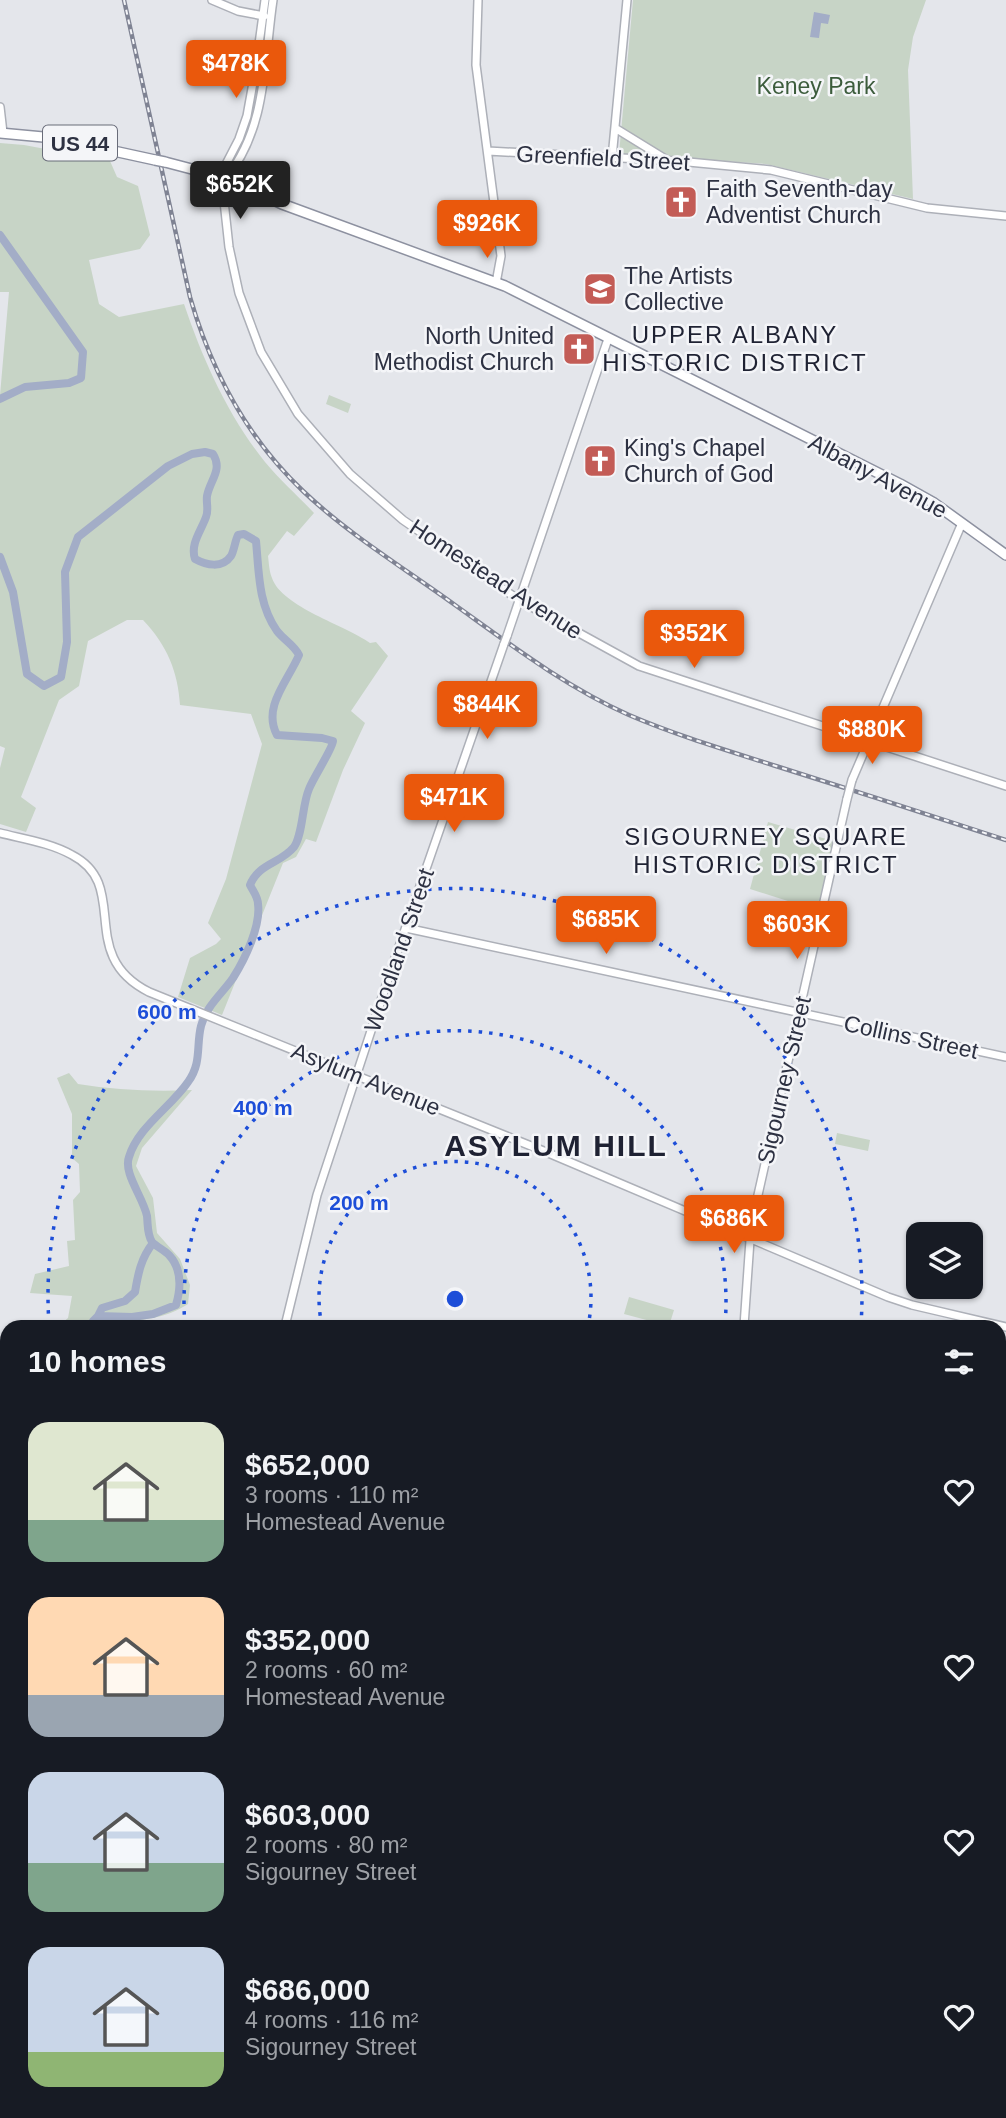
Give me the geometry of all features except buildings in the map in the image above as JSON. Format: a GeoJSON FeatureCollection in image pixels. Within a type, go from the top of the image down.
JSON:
{"type":"FeatureCollection","features":[{"type":"Feature","properties":{"kind":"highway","name":"Albany Avenue"},"geometry":{"type":"LineString","coordinates":[[1,133],[61,139],[226,178],[281,203],[496,283],[900,484],[934,503],[1006,555]]}},
{"type":"Feature","properties":{"kind":"main road"},"geometry":{"type":"LineString","coordinates":[[212,0],[238,12],[271,17]]}},
{"type":"Feature","properties":{"kind":"main road","name":"Homestead Avenue"},"geometry":{"type":"LineString","coordinates":[[265,0],[251,93],[241,134],[225,165],[224,201],[227,229],[239,292],[261,352],[298,414],[350,474],[412,527],[519,600],[639,666],[1006,786]]}},
{"type":"Feature","properties":{"kind":"main road"},"geometry":{"type":"LineString","coordinates":[[226,178],[247,143],[260,95],[273,0]]}},
{"type":"Feature","properties":{"kind":"main road"},"geometry":{"type":"LineString","coordinates":[[478,0],[476,65],[501,248],[501,265],[496,283]]}},
{"type":"Feature","properties":{"kind":"main road"},"geometry":{"type":"LineString","coordinates":[[612,158],[627,0]]}},
{"type":"Feature","properties":{"kind":"main road"},"geometry":{"type":"LineString","coordinates":[[251,93],[260,95]]}},
{"type":"Feature","properties":{"kind":"main road"},"geometry":{"type":"LineString","coordinates":[[0,107],[1,133]]}},
{"type":"Feature","properties":{"kind":"main road"},"geometry":{"type":"LineString","coordinates":[[615,128],[667,161]]}},
{"type":"Feature","properties":{"kind":"main road","name":"Greenfield Street"},"geometry":{"type":"LineString","coordinates":[[488,151],[771,170],[927,208],[1006,216]]}},
{"type":"Feature","properties":{"kind":"main road","name":"Woodland Street"},"geometry":{"type":"LineString","coordinates":[[286,1320],[314,1203],[608,339]]}},
{"type":"Feature","properties":{"kind":"main road","name":"Sigourney Street"},"geometry":{"type":"LineString","coordinates":[[744,1320],[750,1238],[852,780],[961,523]]}},
{"type":"Feature","properties":{"kind":"main road","name":"Asylum Avenue"},"geometry":{"type":"LineString","coordinates":[[0,833],[54,848],[83,863],[94,874],[102,891],[106,940],[120,970],[132,983],[144,990],[546,1152],[904,1302],[977,1320]]}},
{"type":"Feature","properties":{"kind":"main road","name":"Collins Street"},"geometry":{"type":"LineString","coordinates":[[406,928],[1006,1057]]}},
{"type":"Feature","properties":{"kind":"green space","name":"Keney Park"},"geometry":{"type":"Polygon","coordinates":[[[633,0],[926,0],[913,37],[908,70],[913,199],[766,164],[619,154],[633,0]]]}},
{"type":"Feature","properties":{"kind":"green space"},"geometry":{"type":"Polygon","coordinates":[[[0,143],[110,161],[117,177],[138,186],[150,235],[140,249],[89,260],[99,304],[119,317],[184,304],[208,366],[239,426],[265,462],[314,513],[294,536],[287,531],[268,556],[272,578],[288,598],[301,607],[370,643],[376,642],[388,656],[351,711],[365,723],[343,770],[316,842],[306,839],[296,857],[283,863],[222,1015],[178,997],[190,958],[221,939],[208,923],[226,879],[262,744],[251,714],[180,705],[177,681],[170,660],[159,639],[143,620],[127,620],[88,641],[79,686],[59,700],[21,797],[36,808],[26,832],[0,824],[0,768],[5,748],[0,746],[0,395],[9,292],[0,292],[0,143]]]}},
{"type":"Feature","properties":{"kind":"green space"},"geometry":{"type":"Polygon","coordinates":[[[329,395],[351,404],[348,413],[326,404],[329,395]]]}},
{"type":"Feature","properties":{"kind":"green space"},"geometry":{"type":"Polygon","coordinates":[[[768,822],[833,841],[819,908],[816,910],[750,889],[768,822]]]}},
{"type":"Feature","properties":{"kind":"green space"},"geometry":{"type":"Polygon","coordinates":[[[69,1073],[78,1084],[92,1086],[135,1090],[192,1090],[142,1148],[136,1166],[153,1198],[157,1233],[180,1259],[190,1285],[188,1304],[147,1319],[66,1320],[72,1296],[30,1293],[35,1274],[69,1266],[67,1241],[75,1240],[73,1200],[80,1192],[79,1164],[72,1158],[72,1114],[57,1078],[69,1073]]]}},
{"type":"Feature","properties":{"kind":"green space"},"geometry":{"type":"Polygon","coordinates":[[[837,1133],[870,1140],[868,1151],[835,1144],[837,1133]]]}},
{"type":"Feature","properties":{"kind":"green space"},"geometry":{"type":"Polygon","coordinates":[[[629,1297],[674,1310],[671,1320],[646,1320],[624,1314],[629,1297]]]}},
{"type":"Feature","properties":{"kind":"water"},"geometry":{"type":"Polygon","coordinates":[[[814,12],[830,15],[828,24],[821,23],[819,38],[810,37],[814,12]]]}},
{"type":"Feature","properties":{"kind":"waterway"},"geometry":{"type":"LineString","coordinates":[[0,235],[83,352],[81,378],[69,383],[25,387],[0,399]]}},
{"type":"Feature","properties":{"kind":"waterway"},"geometry":{"type":"LineString","coordinates":[[0,557],[13,592],[27,674],[44,686],[61,677],[67,642],[65,572],[78,537],[168,466],[192,454],[213,454],[217,465],[207,496],[207,514],[195,543],[195,559],[209,564],[223,563],[231,556],[238,535],[244,534],[256,541],[260,587],[266,610],[277,631],[299,655],[274,704],[273,725],[277,735],[333,741],[309,789],[294,847],[259,872],[250,885],[258,901],[255,932],[238,970],[204,1019],[192,1075],[140,1136],[129,1157],[131,1178],[145,1209],[150,1239],[169,1255],[178,1272],[179,1292],[176,1305],[153,1314],[132,1317],[98,1316],[94,1320]]}},
{"type":"Feature","properties":{"kind":"waterway"},"geometry":{"type":"LineString","coordinates":[[98,1316],[102,1308],[125,1301],[135,1292],[143,1260],[153,1243]]}},
{"type":"Feature","properties":{"kind":"railway"},"geometry":{"type":"LineString","coordinates":[[124,0],[190,297],[208,351],[248,425],[264,448],[303,491],[357,536],[518,650],[606,704],[647,723],[704,743],[1006,840]]}},
{"type":"Feature","properties":{"kind":"place","name":"Faith Seventh-day Adventist Church"},"geometry":{"type":"Point","coordinates":[681,202]}},
{"type":"Feature","properties":{"kind":"place","name":"The Artists Collective"},"geometry":{"type":"Point","coordinates":[600,289]}},
{"type":"Feature","properties":{"kind":"place","name":"North United Methodist Church"},"geometry":{"type":"Point","coordinates":[579,349]}},
{"type":"Feature","properties":{"kind":"place","name":"King's Chapel Church of God"},"geometry":{"type":"Point","coordinates":[600,461]}},
{"type":"Feature","properties":{"kind":"district","name":"UPPER ALBANY HISTORIC DISTRICT"},"geometry":{"type":"Point","coordinates":[735,348]}},
{"type":"Feature","properties":{"kind":"district","name":"SIGOURNEY SQUARE HISTORIC DISTRICT"},"geometry":{"type":"Point","coordinates":[766,850]}},
{"type":"Feature","properties":{"kind":"district","name":"ASYLUM HILL"},"geometry":{"type":"Point","coordinates":[556,1145]}}]}
